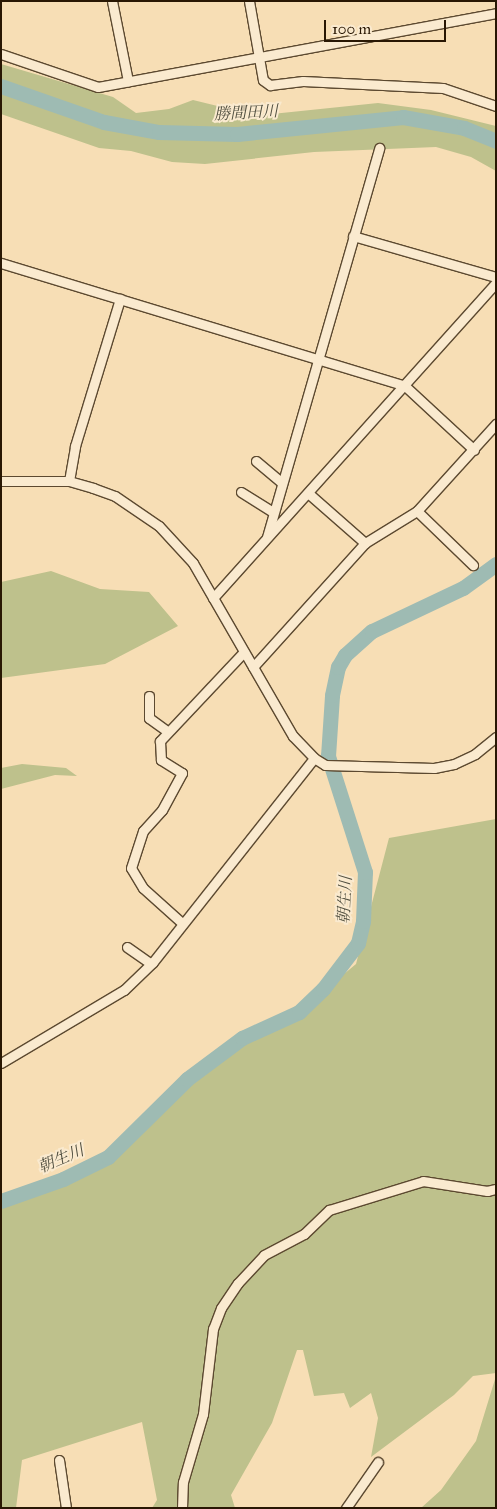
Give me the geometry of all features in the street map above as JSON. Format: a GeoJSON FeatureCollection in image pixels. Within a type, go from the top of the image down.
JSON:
{"type":"FeatureCollection","features":[{"type":"Feature","properties":{"kind":"street"},"geometry":{"type":"LineString","coordinates":[[112,1],[128,81]]}},
{"type":"Feature","properties":{"kind":"street"},"geometry":{"type":"LineString","coordinates":[[249,1],[263,80],[270,85],[303,81],[443,88],[496,106]]}},
{"type":"Feature","properties":{"kind":"street"},"geometry":{"type":"LineString","coordinates":[[1,54],[98,87],[496,13]]}},
{"type":"Feature","properties":{"kind":"street"},"geometry":{"type":"LineString","coordinates":[[267,537],[280,482],[379,148]]}},
{"type":"Feature","properties":{"kind":"street"},"geometry":{"type":"LineString","coordinates":[[353,236],[496,277]]}},
{"type":"Feature","properties":{"kind":"street"},"geometry":{"type":"LineString","coordinates":[[1,263],[318,357],[404,386],[474,450]]}},
{"type":"Feature","properties":{"kind":"street"},"geometry":{"type":"LineString","coordinates":[[214,598],[496,283]]}},
{"type":"Feature","properties":{"kind":"street"},"geometry":{"type":"LineString","coordinates":[[69,481],[78,437],[120,299]]}},
{"type":"Feature","properties":{"kind":"street"},"geometry":{"type":"LineString","coordinates":[[253,667],[365,543],[417,512],[496,424]]}},
{"type":"Feature","properties":{"kind":"street"},"geometry":{"type":"LineString","coordinates":[[256,461],[280,482]]}},
{"type":"Feature","properties":{"kind":"street"},"geometry":{"type":"LineString","coordinates":[[1,481],[69,481],[115,496],[160,526],[193,563],[293,736],[314,758],[326,764],[340,767],[434,768],[454,764],[475,754],[496,737]]}},
{"type":"Feature","properties":{"kind":"street"},"geometry":{"type":"LineString","coordinates":[[242,492],[272,511]]}},
{"type":"Feature","properties":{"kind":"street"},"geometry":{"type":"LineString","coordinates":[[308,493],[365,543]]}},
{"type":"Feature","properties":{"kind":"street"},"geometry":{"type":"LineString","coordinates":[[417,512],[473,565]]}},
{"type":"Feature","properties":{"kind":"street"},"geometry":{"type":"LineString","coordinates":[[182,924],[143,888],[132,868],[143,832],[162,810],[182,773],[161,760],[160,741],[166,731],[244,652]]}},
{"type":"Feature","properties":{"kind":"street"},"geometry":{"type":"LineString","coordinates":[[149,696],[149,718],[166,731]]}},
{"type":"Feature","properties":{"kind":"street"},"geometry":{"type":"LineString","coordinates":[[1,1063],[124,990],[151,964],[314,758]]}},
{"type":"Feature","properties":{"kind":"street"},"geometry":{"type":"LineString","coordinates":[[127,947],[151,964]]}},
{"type":"Feature","properties":{"kind":"street"},"geometry":{"type":"LineString","coordinates":[[182,1508],[183,1482],[203,1414],[213,1329],[221,1308],[238,1282],[264,1255],[304,1234],[329,1210],[423,1181],[487,1191],[496,1189]]}},
{"type":"Feature","properties":{"kind":"street"},"geometry":{"type":"LineString","coordinates":[[59,1460],[66,1508]]}},
{"type":"Feature","properties":{"kind":"street"},"geometry":{"type":"LineString","coordinates":[[346,1508],[378,1462]]}},
{"type":"Feature","properties":{"kind":"green space"},"geometry":{"type":"Polygon","coordinates":[[[1,64],[113,97],[136,113],[169,109],[193,100],[242,112],[272,114],[378,103],[431,110],[496,126],[496,171],[471,157],[436,147],[314,152],[205,164],[172,162],[131,151],[99,148],[1,114],[1,64]]]}},
{"type":"Feature","properties":{"kind":"green space"},"geometry":{"type":"Polygon","coordinates":[[[51,571],[100,589],[149,592],[178,626],[105,664],[1,678],[1,582],[51,571]]]}},
{"type":"Feature","properties":{"kind":"green space"},"geometry":{"type":"Polygon","coordinates":[[[22,764],[66,768],[77,776],[55,775],[1,789],[1,768],[22,764]]]}},
{"type":"Feature","properties":{"kind":"green space"},"geometry":{"type":"Polygon","coordinates":[[[496,819],[496,1373],[473,1376],[454,1395],[371,1457],[378,1418],[371,1393],[350,1408],[344,1393],[314,1396],[303,1350],[297,1350],[272,1423],[231,1495],[235,1508],[152,1508],[157,1500],[142,1422],[22,1460],[16,1508],[1,1508],[1,1209],[35,1189],[63,1179],[120,1145],[185,1092],[225,1048],[283,1025],[356,964],[389,838],[496,819]]]}},
{"type":"Feature","properties":{"kind":"green space"},"geometry":{"type":"Polygon","coordinates":[[[496,1376],[496,1508],[421,1508],[441,1490],[476,1441],[496,1376]]]}},
{"type":"Feature","properties":{"kind":"waterway","name":"勝間田川"},"geometry":{"type":"LineString","coordinates":[[1,86],[104,122],[159,132],[237,134],[403,117],[464,128],[496,141]]}},
{"type":"Feature","properties":{"kind":"waterway","name":"朝生川"},"geometry":{"type":"LineString","coordinates":[[1,1201],[63,1179],[108,1157],[187,1079],[242,1038],[299,1012],[323,989],[358,943],[363,921],[365,872],[328,756],[332,695],[338,667],[345,655],[372,631],[463,588],[496,564]]}}]}
